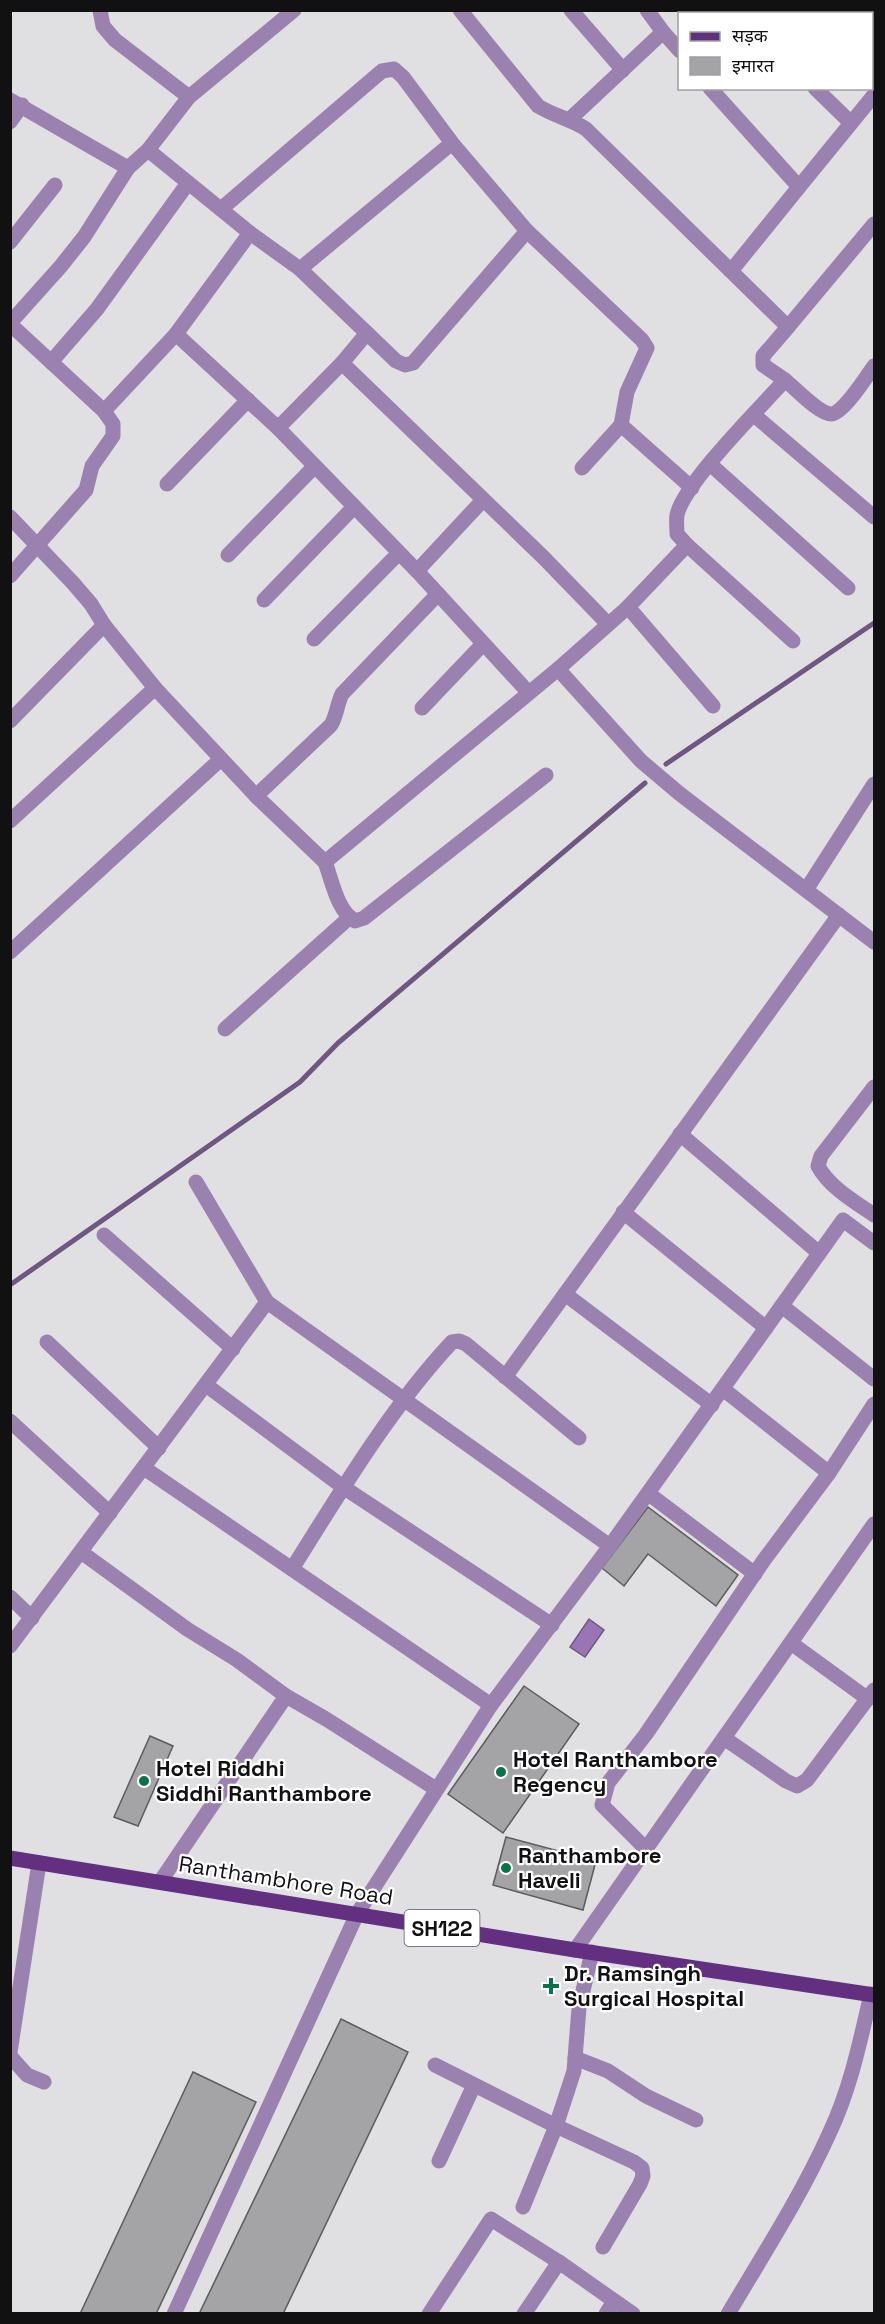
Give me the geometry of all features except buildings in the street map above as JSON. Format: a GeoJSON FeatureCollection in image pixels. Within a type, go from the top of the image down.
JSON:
{"type":"FeatureCollection","features":[{"type":"Feature","properties":{"kind":"main road","name":"Ranthambhore Road"},"geometry":{"type":"LineString","coordinates":[[10,1858],[574,1950],[873,1995]]}},
{"type":"Feature","properties":{"kind":"street"},"geometry":{"type":"LineString","coordinates":[[100,10],[103,26],[115,40],[189,97]]}},
{"type":"Feature","properties":{"kind":"street"},"geometry":{"type":"LineString","coordinates":[[10,576],[86,490],[92,466],[113,436],[113,424],[104,411],[10,324],[84,237],[128,168],[148,150],[189,97],[294,10]]}},
{"type":"Feature","properties":{"kind":"street"},"geometry":{"type":"LineString","coordinates":[[459,10],[538,106],[550,113],[570,119],[592,134],[788,327]]}},
{"type":"Feature","properties":{"kind":"street"},"geometry":{"type":"LineString","coordinates":[[571,10],[623,70]]}},
{"type":"Feature","properties":{"kind":"street"},"geometry":{"type":"LineString","coordinates":[[647,10],[678,49]]}},
{"type":"Feature","properties":{"kind":"street"},"geometry":{"type":"LineString","coordinates":[[570,119],[663,32]]}},
{"type":"Feature","properties":{"kind":"street"},"geometry":{"type":"LineString","coordinates":[[221,209],[382,71],[393,69],[403,77],[452,143],[527,231],[642,340],[647,348],[627,392],[621,425],[582,468]]}},
{"type":"Feature","properties":{"kind":"street"},"geometry":{"type":"LineString","coordinates":[[712,90],[798,187]]}},
{"type":"Feature","properties":{"kind":"street"},"geometry":{"type":"LineString","coordinates":[[817,90],[851,123]]}},
{"type":"Feature","properties":{"kind":"street"},"geometry":{"type":"LineString","coordinates":[[731,271],[874,95]]}},
{"type":"Feature","properties":{"kind":"street"},"geometry":{"type":"LineString","coordinates":[[10,122],[16,103],[128,168]]}},
{"type":"Feature","properties":{"kind":"street"},"geometry":{"type":"LineString","coordinates":[[300,269],[452,143]]}},
{"type":"Feature","properties":{"kind":"street"},"geometry":{"type":"LineString","coordinates":[[148,150],[250,233],[300,269],[396,361],[405,365],[413,363],[527,231]]}},
{"type":"Feature","properties":{"kind":"street"},"geometry":{"type":"LineString","coordinates":[[51,362],[97,309],[188,183]]}},
{"type":"Feature","properties":{"kind":"street"},"geometry":{"type":"LineString","coordinates":[[10,242],[55,185]]}},
{"type":"Feature","properties":{"kind":"street"},"geometry":{"type":"LineString","coordinates":[[874,225],[764,356],[764,364],[830,415],[837,413],[845,405],[874,366]]}},
{"type":"Feature","properties":{"kind":"street"},"geometry":{"type":"LineString","coordinates":[[104,411],[176,334],[250,233]]}},
{"type":"Feature","properties":{"kind":"street"},"geometry":{"type":"LineString","coordinates":[[278,428],[342,363],[367,333]]}},
{"type":"Feature","properties":{"kind":"street"},"geometry":{"type":"LineString","coordinates":[[176,334],[278,428],[417,571],[528,692]]}},
{"type":"Feature","properties":{"kind":"street"},"geometry":{"type":"LineString","coordinates":[[342,363],[543,557],[608,624]]}},
{"type":"Feature","properties":{"kind":"street"},"geometry":{"type":"LineString","coordinates":[[785,380],[710,464],[683,500],[676,516],[677,534],[687,545],[793,641]]}},
{"type":"Feature","properties":{"kind":"street"},"geometry":{"type":"LineString","coordinates":[[167,484],[248,400]]}},
{"type":"Feature","properties":{"kind":"street"},"geometry":{"type":"LineString","coordinates":[[754,415],[874,516]]}},
{"type":"Feature","properties":{"kind":"street"},"geometry":{"type":"LineString","coordinates":[[621,425],[692,488]]}},
{"type":"Feature","properties":{"kind":"street"},"geometry":{"type":"LineString","coordinates":[[710,464],[848,588]]}},
{"type":"Feature","properties":{"kind":"street"},"geometry":{"type":"LineString","coordinates":[[228,555],[314,467]]}},
{"type":"Feature","properties":{"kind":"street"},"geometry":{"type":"LineString","coordinates":[[417,571],[483,500]]}},
{"type":"Feature","properties":{"kind":"street"},"geometry":{"type":"LineString","coordinates":[[264,600],[354,507]]}},
{"type":"Feature","properties":{"kind":"street"},"geometry":{"type":"LineString","coordinates":[[10,517],[91,604],[104,625],[155,688],[256,796],[325,862],[343,909],[355,921],[364,918],[546,775]]}},
{"type":"Feature","properties":{"kind":"street"},"geometry":{"type":"LineString","coordinates":[[325,862],[558,669],[628,607],[687,545]]}},
{"type":"Feature","properties":{"kind":"street"},"geometry":{"type":"LineString","coordinates":[[315,639],[399,553]]}},
{"type":"Feature","properties":{"kind":"street"},"geometry":{"type":"LineString","coordinates":[[256,796],[331,725],[342,694],[438,594]]}},
{"type":"Feature","properties":{"kind":"street"},"geometry":{"type":"LineString","coordinates":[[628,607],[713,706]]}},
{"type":"Feature","properties":{"kind":"street"},"geometry":{"type":"LineString","coordinates":[[10,721],[104,625]]}},
{"type":"Feature","properties":{"kind":"street"},"geometry":{"type":"LineString","coordinates":[[422,708],[483,644]]}},
{"type":"Feature","properties":{"kind":"street"},"geometry":{"type":"LineString","coordinates":[[558,669],[641,761],[680,794],[874,942]]}},
{"type":"Feature","properties":{"kind":"street"},"geometry":{"type":"LineString","coordinates":[[10,820],[155,688]]}},
{"type":"Feature","properties":{"kind":"street"},"geometry":{"type":"LineString","coordinates":[[10,952],[221,759]]}},
{"type":"Feature","properties":{"kind":"street"},"geometry":{"type":"LineString","coordinates":[[806,890],[874,784]]}},
{"type":"Feature","properties":{"kind":"street"},"geometry":{"type":"LineString","coordinates":[[505,1377],[839,915]]}},
{"type":"Feature","properties":{"kind":"street"},"geometry":{"type":"LineString","coordinates":[[225,1029],[350,917]]}},
{"type":"Feature","properties":{"kind":"street"},"geometry":{"type":"LineString","coordinates":[[874,1087],[821,1156],[818,1166],[833,1185],[874,1215]]}},
{"type":"Feature","properties":{"kind":"street"},"geometry":{"type":"LineString","coordinates":[[680,1134],[819,1252]]}},
{"type":"Feature","properties":{"kind":"street"},"geometry":{"type":"LineString","coordinates":[[196,1182],[267,1302],[610,1545]]}},
{"type":"Feature","properties":{"kind":"street"},"geometry":{"type":"LineString","coordinates":[[174,2313],[357,1914],[491,1705],[649,1494],[855,1202]]}},
{"type":"Feature","properties":{"kind":"street"},"geometry":{"type":"LineString","coordinates":[[623,1212],[766,1328]]}},
{"type":"Feature","properties":{"kind":"street"},"geometry":{"type":"LineString","coordinates":[[843,1220],[874,1243]]}},
{"type":"Feature","properties":{"kind":"street"},"geometry":{"type":"LineString","coordinates":[[104,1235],[233,1349]]}},
{"type":"Feature","properties":{"kind":"street"},"geometry":{"type":"LineString","coordinates":[[564,1294],[712,1405]]}},
{"type":"Feature","properties":{"kind":"street"},"geometry":{"type":"LineString","coordinates":[[10,1646],[267,1302]]}},
{"type":"Feature","properties":{"kind":"street"},"geometry":{"type":"LineString","coordinates":[[782,1306],[874,1379]]}},
{"type":"Feature","properties":{"kind":"street"},"geometry":{"type":"LineString","coordinates":[[292,1569],[343,1487],[404,1400],[452,1342],[459,1341],[466,1344],[579,1438]]}},
{"type":"Feature","properties":{"kind":"street"},"geometry":{"type":"LineString","coordinates":[[47,1342],[159,1448]]}},
{"type":"Feature","properties":{"kind":"street"},"geometry":{"type":"LineString","coordinates":[[206,1385],[343,1487],[552,1625]]}},
{"type":"Feature","properties":{"kind":"street"},"geometry":{"type":"LineString","coordinates":[[723,1389],[829,1473]]}},
{"type":"Feature","properties":{"kind":"street"},"geometry":{"type":"LineString","coordinates":[[646,1849],[602,1805],[608,1783],[646,1734],[755,1574],[829,1473],[874,1404]]}},
{"type":"Feature","properties":{"kind":"street"},"geometry":{"type":"LineString","coordinates":[[10,1421],[110,1513]]}},
{"type":"Feature","properties":{"kind":"street"},"geometry":{"type":"LineString","coordinates":[[144,1468],[491,1705]]}},
{"type":"Feature","properties":{"kind":"street"},"geometry":{"type":"LineString","coordinates":[[649,1494],[755,1574]]}},
{"type":"Feature","properties":{"kind":"street"},"geometry":{"type":"LineString","coordinates":[[574,1950],[874,1524]]}},
{"type":"Feature","properties":{"kind":"street"},"geometry":{"type":"LineString","coordinates":[[81,1552],[187,1629],[237,1660],[286,1696],[436,1789]]}},
{"type":"Feature","properties":{"kind":"street"},"geometry":{"type":"LineString","coordinates":[[10,1598],[32,1618]]}},
{"type":"Feature","properties":{"kind":"street"},"geometry":{"type":"LineString","coordinates":[[724,1738],[786,1781],[797,1786],[807,1780],[871,1694],[791,1643]]}},
{"type":"Feature","properties":{"kind":"street"},"geometry":{"type":"LineString","coordinates":[[160,1882],[286,1696]]}},
{"type":"Feature","properties":{"kind":"street"},"geometry":{"type":"LineString","coordinates":[[39,1863],[10,2054],[27,2075],[44,2082]]}},
{"type":"Feature","properties":{"kind":"street"},"geometry":{"type":"LineString","coordinates":[[523,2206],[569,2090],[575,2058],[579,2008],[592,1952]]}},
{"type":"Feature","properties":{"kind":"street"},"geometry":{"type":"LineString","coordinates":[[728,2313],[830,2134],[850,2080],[873,1995]]}},
{"type":"Feature","properties":{"kind":"street"},"geometry":{"type":"LineString","coordinates":[[575,2058],[608,2071],[646,2096],[696,2120]]}},
{"type":"Feature","properties":{"kind":"street"},"geometry":{"type":"LineString","coordinates":[[435,2065],[556,2126],[634,2162],[642,2168],[643,2176],[640,2184],[603,2247]]}},
{"type":"Feature","properties":{"kind":"street"},"geometry":{"type":"LineString","coordinates":[[438,2162],[474,2085]]}},
{"type":"Feature","properties":{"kind":"street"},"geometry":{"type":"LineString","coordinates":[[429,2313],[491,2219],[559,2262],[610,2307],[633,2313]]}},
{"type":"Feature","properties":{"kind":"street"},"geometry":{"type":"LineString","coordinates":[[524,2313],[559,2262]]}},
{"type":"Feature","properties":{"kind":"shaded area"},"geometry":{"type":"Polygon","coordinates":[[[589,1619],[604,1630],[585,1657],[570,1647],[589,1619]]]}},
{"type":"Feature","properties":{"kind":"waterway"},"geometry":{"type":"LineString","coordinates":[[666,764],[874,623]]}},
{"type":"Feature","properties":{"kind":"waterway"},"geometry":{"type":"LineString","coordinates":[[10,1285],[300,1082],[338,1043],[645,783]]}},
{"type":"Feature","properties":{"kind":"place","name":"Hotel Ranthambore Regency"},"geometry":{"type":"Point","coordinates":[501,1772]}},
{"type":"Feature","properties":{"kind":"place","name":"Hotel Riddhi Siddhi Ranthambore"},"geometry":{"type":"Point","coordinates":[144,1781]}},
{"type":"Feature","properties":{"kind":"place","name":"Ranthambore Haveli"},"geometry":{"type":"Point","coordinates":[506,1868]}},
{"type":"Feature","properties":{"kind":"place","name":"Dr. Ramsingh Surgical Hospital"},"geometry":{"type":"Point","coordinates":[551,1986]}}]}
